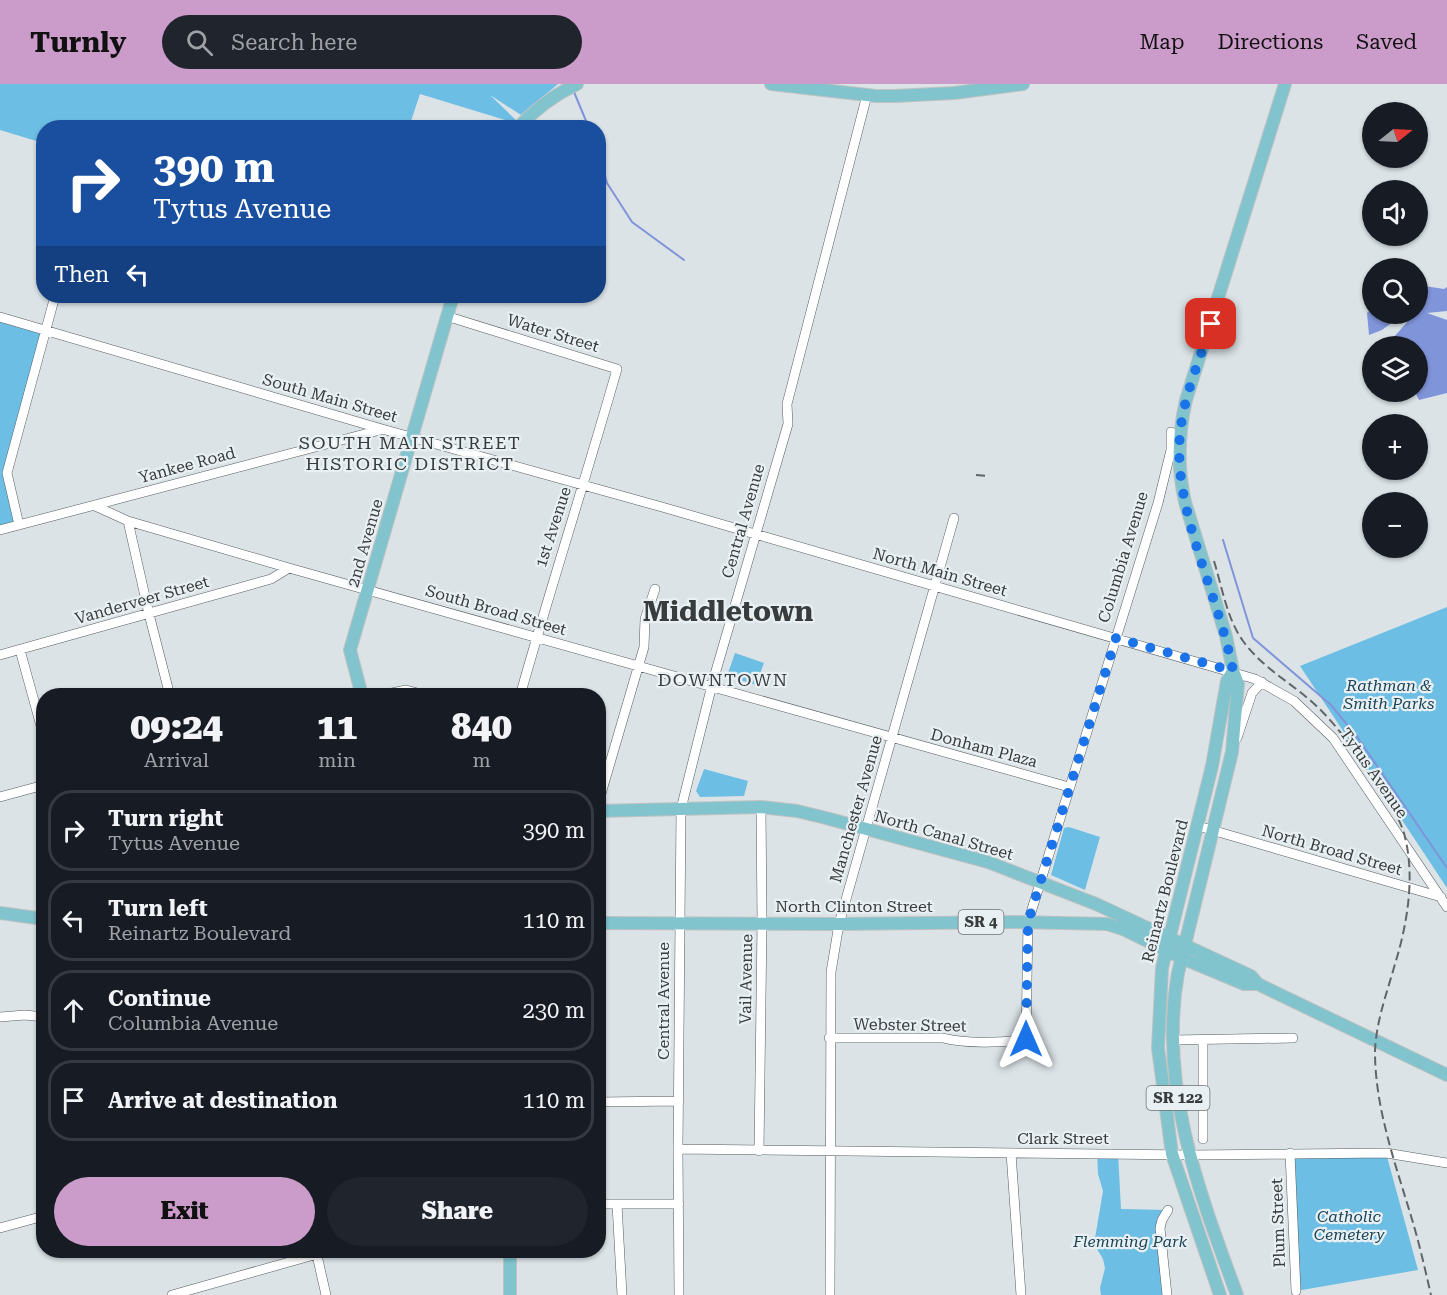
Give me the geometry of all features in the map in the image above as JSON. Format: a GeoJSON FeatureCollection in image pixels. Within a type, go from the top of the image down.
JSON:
{"type":"FeatureCollection","features":[{"type":"Feature","properties":{"kind":"main road"},"geometry":{"type":"LineString","coordinates":[[525,120],[557,94],[577,84]]}},
{"type":"Feature","properties":{"kind":"main road"},"geometry":{"type":"LineString","coordinates":[[771,84],[868,89],[895,96],[936,94],[1023,84]]}},
{"type":"Feature","properties":{"kind":"main road","name":"Columbia Avenue"},"geometry":{"type":"LineString","coordinates":[[1176,432],[1285,84]]}},
{"type":"Feature","properties":{"kind":"main road","name":"2nd Avenue"},"geometry":{"type":"LineString","coordinates":[[360,688],[350,650],[451,303]]}},
{"type":"Feature","properties":{"kind":"main road","name":"Reinartz Boulevard"},"geometry":{"type":"LineString","coordinates":[[1176,432],[1185,502],[1226,636],[1238,684],[1232,752],[1175,987],[1173,1040],[1181,1117],[1189,1155],[1237,1295]]}},
{"type":"Feature","properties":{"kind":"main road","name":"Reinartz Boulevard"},"geometry":{"type":"LineString","coordinates":[[1220,1295],[1172,1154],[1158,1048],[1162,968],[1212,766],[1227,681],[1233,671]]}},
{"type":"Feature","properties":{"kind":"main road","name":"North Canal Street"},"geometry":{"type":"LineString","coordinates":[[681,809],[761,807],[797,811],[988,862],[1096,904],[1183,952]]}},
{"type":"Feature","properties":{"kind":"main road","name":"SR 4"},"geometry":{"type":"LineString","coordinates":[[606,811],[681,809]]}},
{"type":"Feature","properties":{"kind":"main road"},"geometry":{"type":"LineString","coordinates":[[0,913],[36,918]]}},
{"type":"Feature","properties":{"kind":"main road","name":"SR 4"},"geometry":{"type":"LineString","coordinates":[[606,923],[680,922]]}},
{"type":"Feature","properties":{"kind":"main road","name":"North Clinton Street"},"geometry":{"type":"LineString","coordinates":[[680,922],[839,924],[1028,922],[1112,925],[1168,944]]}},
{"type":"Feature","properties":{"kind":"main road","name":"SR 4"},"geometry":{"type":"LineString","coordinates":[[1183,952],[1251,976],[1258,984],[1447,1075]]}},
{"type":"Feature","properties":{"kind":"main road"},"geometry":{"type":"LineString","coordinates":[[510,1258],[510,1295]]}},
{"type":"Feature","properties":{"kind":"street","name":"Central Avenue"},"geometry":{"type":"LineString","coordinates":[[679,1295],[681,809],[712,687],[788,424],[787,404],[868,89]]}},
{"type":"Feature","properties":{"kind":"street"},"geometry":{"type":"LineString","coordinates":[[19,525],[7,472],[53,303]]}},
{"type":"Feature","properties":{"kind":"street","name":"Water Street"},"geometry":{"type":"LineString","coordinates":[[446,316],[617,369]]}},
{"type":"Feature","properties":{"kind":"street","name":"South Main Street"},"geometry":{"type":"LineString","coordinates":[[0,317],[756,535]]}},
{"type":"Feature","properties":{"kind":"street","name":"1st Avenue"},"geometry":{"type":"LineString","coordinates":[[522,688],[617,369]]}},
{"type":"Feature","properties":{"kind":"street","name":"Yankee Road"},"geometry":{"type":"LineString","coordinates":[[0,530],[382,429]]}},
{"type":"Feature","properties":{"kind":"street","name":"Columbia Avenue"},"geometry":{"type":"LineString","coordinates":[[1026,1039],[1028,922],[1158,502],[1176,432]]}},
{"type":"Feature","properties":{"kind":"street","name":"South Broad Street"},"geometry":{"type":"LineString","coordinates":[[95,506],[128,521],[891,739]]}},
{"type":"Feature","properties":{"kind":"street","name":"Manchester Avenue"},"geometry":{"type":"LineString","coordinates":[[830,1295],[831,972],[839,924],[954,518]]}},
{"type":"Feature","properties":{"kind":"street"},"geometry":{"type":"LineString","coordinates":[[128,521],[148,614],[168,688]]}},
{"type":"Feature","properties":{"kind":"street","name":"North Main Street"},"geometry":{"type":"LineString","coordinates":[[756,535],[1116,638]]}},
{"type":"Feature","properties":{"kind":"street","name":"Vanderveer Street"},"geometry":{"type":"LineString","coordinates":[[0,655],[272,579],[289,568]]}},
{"type":"Feature","properties":{"kind":"street"},"geometry":{"type":"LineString","coordinates":[[606,776],[645,641],[645,619],[655,589]]}},
{"type":"Feature","properties":{"kind":"street","name":"Tytus Avenue"},"geometry":{"type":"LineString","coordinates":[[1116,638],[1233,671],[1262,682],[1294,701],[1333,738],[1447,907]]}},
{"type":"Feature","properties":{"kind":"street"},"geometry":{"type":"LineString","coordinates":[[20,650],[36,708]]}},
{"type":"Feature","properties":{"kind":"street"},"geometry":{"type":"LineString","coordinates":[[1232,752],[1252,693],[1262,682]]}},
{"type":"Feature","properties":{"kind":"street","name":"Donham Plaza"},"geometry":{"type":"LineString","coordinates":[[891,739],[1069,787]]}},
{"type":"Feature","properties":{"kind":"street"},"geometry":{"type":"LineString","coordinates":[[0,797],[36,787]]}},
{"type":"Feature","properties":{"kind":"street","name":"Vail Avenue"},"geometry":{"type":"LineString","coordinates":[[759,1151],[761,807]]}},
{"type":"Feature","properties":{"kind":"street"},"geometry":{"type":"LineString","coordinates":[[1198,826],[1214,831]]}},
{"type":"Feature","properties":{"kind":"street","name":"North Broad Street"},"geometry":{"type":"LineString","coordinates":[[1214,831],[1440,897]]}},
{"type":"Feature","properties":{"kind":"street"},"geometry":{"type":"LineString","coordinates":[[0,1017],[36,1016]]}},
{"type":"Feature","properties":{"kind":"street","name":"Webster Street"},"geometry":{"type":"LineString","coordinates":[[829,1038],[943,1038],[954,1041],[1026,1039]]}},
{"type":"Feature","properties":{"kind":"street"},"geometry":{"type":"LineString","coordinates":[[1173,1040],[1293,1038]]}},
{"type":"Feature","properties":{"kind":"street"},"geometry":{"type":"LineString","coordinates":[[1203,1041],[1203,1139]]}},
{"type":"Feature","properties":{"kind":"street"},"geometry":{"type":"LineString","coordinates":[[606,1102],[679,1101]]}},
{"type":"Feature","properties":{"kind":"street","name":"Clark Street"},"geometry":{"type":"LineString","coordinates":[[678,1149],[1189,1155],[1386,1153],[1447,1163]]}},
{"type":"Feature","properties":{"kind":"street"},"geometry":{"type":"LineString","coordinates":[[1011,1153],[1021,1293]]}},
{"type":"Feature","properties":{"kind":"street","name":"Plum Street"},"geometry":{"type":"LineString","coordinates":[[1290,1154],[1296,1291]]}},
{"type":"Feature","properties":{"kind":"street"},"geometry":{"type":"LineString","coordinates":[[606,1204],[679,1204]]}},
{"type":"Feature","properties":{"kind":"street"},"geometry":{"type":"LineString","coordinates":[[617,1204],[622,1295]]}},
{"type":"Feature","properties":{"kind":"street"},"geometry":{"type":"LineString","coordinates":[[1167,1295],[1160,1228],[1168,1209]]}},
{"type":"Feature","properties":{"kind":"street"},"geometry":{"type":"LineString","coordinates":[[0,1228],[36,1218]]}},
{"type":"Feature","properties":{"kind":"street"},"geometry":{"type":"LineString","coordinates":[[172,1295],[296,1258]]}},
{"type":"Feature","properties":{"kind":"street"},"geometry":{"type":"LineString","coordinates":[[317,1258],[326,1295]]}},
{"type":"Feature","properties":{"kind":"green space"},"geometry":{"type":"Polygon","coordinates":[[[0,84],[558,84],[521,115],[490,95],[516,120],[505,120],[420,94],[411,120],[36,120],[36,141],[0,130],[0,84]]]}},
{"type":"Feature","properties":{"kind":"green space"},"geometry":{"type":"Polygon","coordinates":[[[0,317],[45,329],[7,472],[19,525],[0,530],[0,317]]]}},
{"type":"Feature","properties":{"kind":"green space","name":"Rathman & Smith Parks"},"geometry":{"type":"Polygon","coordinates":[[[1447,607],[1447,888],[1300,666],[1447,607]]]}},
{"type":"Feature","properties":{"kind":"green space"},"geometry":{"type":"Polygon","coordinates":[[[735,653],[764,663],[756,685],[727,676],[735,653]]]}},
{"type":"Feature","properties":{"kind":"green space"},"geometry":{"type":"Polygon","coordinates":[[[704,769],[748,781],[744,796],[700,797],[696,791],[704,769]]]}},
{"type":"Feature","properties":{"kind":"green space"},"geometry":{"type":"Polygon","coordinates":[[[1069,827],[1100,837],[1085,890],[1051,875],[1064,828],[1069,827]]]}},
{"type":"Feature","properties":{"kind":"green space","name":"Flemming Park"},"geometry":{"type":"Polygon","coordinates":[[[1097,1153],[1118,1153],[1121,1209],[1168,1210],[1162,1220],[1167,1295],[1101,1295],[1100,1288],[1105,1268],[1095,1238],[1103,1191],[1098,1174],[1097,1153]]]}},
{"type":"Feature","properties":{"kind":"green space","name":"Catholic Cemetery"},"geometry":{"type":"Polygon","coordinates":[[[1290,1153],[1386,1153],[1418,1270],[1296,1291],[1290,1153]]]}},
{"type":"Feature","properties":{"kind":"shaded area"},"geometry":{"type":"Polygon","coordinates":[[[1428,287],[1444,289],[1447,287],[1447,311],[1428,313],[1428,287]]]}},
{"type":"Feature","properties":{"kind":"shaded area"},"geometry":{"type":"Polygon","coordinates":[[[1428,313],[1447,320],[1447,393],[1428,398],[1428,336],[1395,336],[1405,324],[1428,324],[1428,313]]]}},
{"type":"Feature","properties":{"kind":"shaded area"},"geometry":{"type":"Polygon","coordinates":[[[1368,324],[1390,324],[1382,330],[1369,335],[1368,324]]]}},
{"type":"Feature","properties":{"kind":"waterway"},"geometry":{"type":"LineString","coordinates":[[574,92],[586,120]]}},
{"type":"Feature","properties":{"kind":"waterway"},"geometry":{"type":"LineString","coordinates":[[606,180],[632,222],[684,260]]}},
{"type":"Feature","properties":{"kind":"waterway"},"geometry":{"type":"LineString","coordinates":[[1223,540],[1253,638],[1331,705],[1358,738],[1447,868]]}},
{"type":"Feature","properties":{"kind":"railway"},"geometry":{"type":"LineString","coordinates":[[976,475],[989,476]]}},
{"type":"Feature","properties":{"kind":"railway"},"geometry":{"type":"LineString","coordinates":[[1214,561],[1229,613],[1243,641],[1258,659],[1311,701],[1337,728],[1385,797],[1403,830],[1409,863],[1409,897],[1400,948],[1377,1029],[1376,1073],[1387,1135],[1417,1236],[1431,1295]]}},
{"type":"Feature","properties":{"kind":"district","name":"SOUTH MAIN STREET HISTORIC DISTRICT"},"geometry":{"type":"Point","coordinates":[410,452]}},
{"type":"Feature","properties":{"kind":"district","name":"Middletown"},"geometry":{"type":"Point","coordinates":[728,611]}},
{"type":"Feature","properties":{"kind":"district","name":"DOWNTOWN"},"geometry":{"type":"Point","coordinates":[723,679]}},
{"type":"Feature","properties":{"kind":"route"},"geometry":{"type":"LineString","coordinates":[[1026,1039],[1028,922],[1116,638],[1233,671],[1226,636],[1189,516],[1179,462],[1182,417],[1211,324]]}}]}
